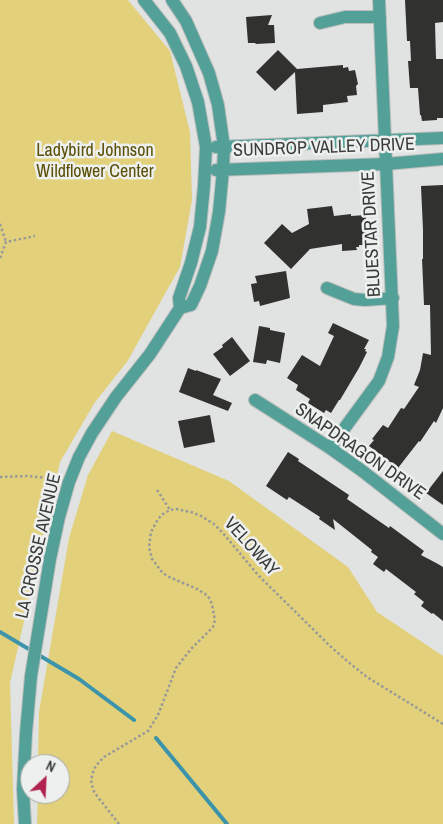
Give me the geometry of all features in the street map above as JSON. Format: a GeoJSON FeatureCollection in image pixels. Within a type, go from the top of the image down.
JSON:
{"type":"FeatureCollection","features":[{"type":"Feature","properties":{"kind":"street","name":"LA CROSSE AVENUE"},"geometry":{"type":"LineString","coordinates":[[144,0],[170,33],[186,66],[198,102],[206,147],[206,170],[200,227],[191,263],[179,298],[180,308]]}},
{"type":"Feature","properties":{"kind":"street","name":"LA CROSSE AVENUE"},"geometry":{"type":"LineString","coordinates":[[25,824],[23,790],[31,676],[50,559],[69,482],[79,457],[92,433],[116,397],[150,354],[180,308],[191,304],[200,286],[212,251],[219,212],[224,170],[224,147],[218,105],[209,73],[186,20],[172,0]]}},
{"type":"Feature","properties":{"kind":"street","name":"BLUESTAR DRIVE"},"geometry":{"type":"LineString","coordinates":[[330,448],[373,391],[388,357],[394,326],[379,0]]}},
{"type":"Feature","properties":{"kind":"street"},"geometry":{"type":"LineString","coordinates":[[320,22],[345,17],[380,17]]}},
{"type":"Feature","properties":{"kind":"street","name":"SUNDROP VALLEY DRIVE"},"geometry":{"type":"LineString","coordinates":[[206,147],[443,138]]}},
{"type":"Feature","properties":{"kind":"street","name":"SUNDROP VALLEY DRIVE"},"geometry":{"type":"LineString","coordinates":[[206,170],[386,164],[443,160]]}},
{"type":"Feature","properties":{"kind":"street"},"geometry":{"type":"LineString","coordinates":[[327,288],[354,299],[393,298]]}},
{"type":"Feature","properties":{"kind":"street","name":"SNAPDRAGON DRIVE"},"geometry":{"type":"LineString","coordinates":[[254,400],[330,448],[443,534]]}},
{"type":"Feature","properties":{"kind":"path"},"geometry":{"type":"LineString","coordinates":[[0,224],[6,242],[0,258]]}},
{"type":"Feature","properties":{"kind":"path"},"geometry":{"type":"LineString","coordinates":[[6,242],[35,236]]}},
{"type":"Feature","properties":{"kind":"path"},"geometry":{"type":"LineString","coordinates":[[0,477],[28,476],[69,482]]}},
{"type":"Feature","properties":{"kind":"path"},"geometry":{"type":"LineString","coordinates":[[119,824],[93,790],[91,780],[94,769],[104,757],[148,731],[158,715],[176,668],[191,649],[213,627],[215,620],[210,599],[197,589],[167,576],[152,559],[149,548],[151,532],[158,519],[170,510],[157,490]]}},
{"type":"Feature","properties":{"kind":"path","name":"VELOWAY"},"geometry":{"type":"LineString","coordinates":[[170,510],[176,509],[191,512],[214,524],[258,576],[347,662],[367,677],[443,724]]}},
{"type":"Feature","properties":{"kind":"green space","name":"Ladybird Johnson Wildflower Center"},"geometry":{"type":"Polygon","coordinates":[[[0,0],[128,0],[170,51],[190,132],[192,200],[180,267],[127,362],[95,402],[60,462],[10,683],[14,824],[0,824],[0,0]]]}},
{"type":"Feature","properties":{"kind":"green space"},"geometry":{"type":"Polygon","coordinates":[[[112,431],[229,481],[348,567],[377,612],[443,656],[443,824],[37,824],[38,804],[70,804],[70,754],[38,754],[39,712],[69,538],[88,475],[112,431]]]}},
{"type":"Feature","properties":{"kind":"building"},"geometry":{"type":"Polygon","coordinates":[[[405,0],[443,0],[443,22],[435,23],[436,59],[443,59],[443,118],[437,118],[437,120],[422,121],[418,88],[410,88],[408,61],[411,61],[410,41],[407,41],[405,0]]]}},
{"type":"Feature","properties":{"kind":"building"},"geometry":{"type":"Polygon","coordinates":[[[272,15],[268,25],[274,25],[275,43],[248,43],[246,17],[272,15]]]}},
{"type":"Feature","properties":{"kind":"building"},"geometry":{"type":"Polygon","coordinates":[[[278,50],[297,69],[343,65],[343,68],[348,67],[349,71],[355,70],[358,84],[356,86],[357,95],[347,96],[348,102],[323,105],[323,112],[297,114],[295,72],[275,91],[256,72],[278,50]]]}},
{"type":"Feature","properties":{"kind":"building"},"geometry":{"type":"Polygon","coordinates":[[[443,185],[443,408],[436,423],[434,421],[420,442],[398,468],[369,446],[383,425],[388,428],[401,408],[404,409],[419,387],[414,385],[420,370],[423,353],[431,355],[430,305],[424,305],[421,186],[443,185]]]}},
{"type":"Feature","properties":{"kind":"building"},"geometry":{"type":"Polygon","coordinates":[[[332,206],[334,216],[366,215],[369,245],[359,245],[359,247],[356,247],[357,250],[342,251],[342,244],[310,249],[291,269],[264,243],[282,224],[292,233],[309,224],[307,209],[332,206]]]}},
{"type":"Feature","properties":{"kind":"building"},"geometry":{"type":"Polygon","coordinates":[[[286,271],[290,298],[260,306],[259,301],[254,302],[251,284],[257,283],[255,276],[286,271]]]}},
{"type":"Feature","properties":{"kind":"building"},"geometry":{"type":"Polygon","coordinates":[[[333,323],[369,340],[364,349],[367,352],[340,400],[331,413],[326,410],[324,413],[308,403],[310,399],[296,390],[298,385],[287,378],[302,355],[320,366],[334,336],[328,333],[333,323]]]}},
{"type":"Feature","properties":{"kind":"building"},"geometry":{"type":"Polygon","coordinates":[[[259,326],[285,333],[280,363],[267,360],[266,364],[253,362],[259,326]]]}},
{"type":"Feature","properties":{"kind":"building"},"geometry":{"type":"Polygon","coordinates":[[[232,337],[250,361],[230,376],[213,354],[232,337]]]}},
{"type":"Feature","properties":{"kind":"building"},"geometry":{"type":"Polygon","coordinates":[[[188,368],[221,379],[213,395],[232,403],[228,411],[179,392],[188,368]]]}},
{"type":"Feature","properties":{"kind":"building"},"geometry":{"type":"Polygon","coordinates":[[[210,415],[215,442],[184,448],[178,421],[210,415]]]}},
{"type":"Feature","properties":{"kind":"building"},"geometry":{"type":"Polygon","coordinates":[[[288,452],[299,459],[298,461],[349,495],[347,499],[389,528],[390,526],[424,551],[421,555],[443,567],[443,621],[421,606],[424,602],[414,594],[416,592],[386,569],[384,572],[373,564],[378,557],[371,552],[372,550],[333,519],[335,530],[319,519],[320,517],[289,497],[287,500],[266,486],[288,452]]]}},
{"type":"Feature","properties":{"kind":"building"},"geometry":{"type":"Polygon","coordinates":[[[443,471],[443,505],[426,493],[443,471]]]}},
{"type":"Feature","properties":{"kind":"waterway"},"geometry":{"type":"LineString","coordinates":[[0,632],[79,679],[134,720]]}},
{"type":"Feature","properties":{"kind":"waterway"},"geometry":{"type":"LineString","coordinates":[[156,738],[227,824]]}}]}
